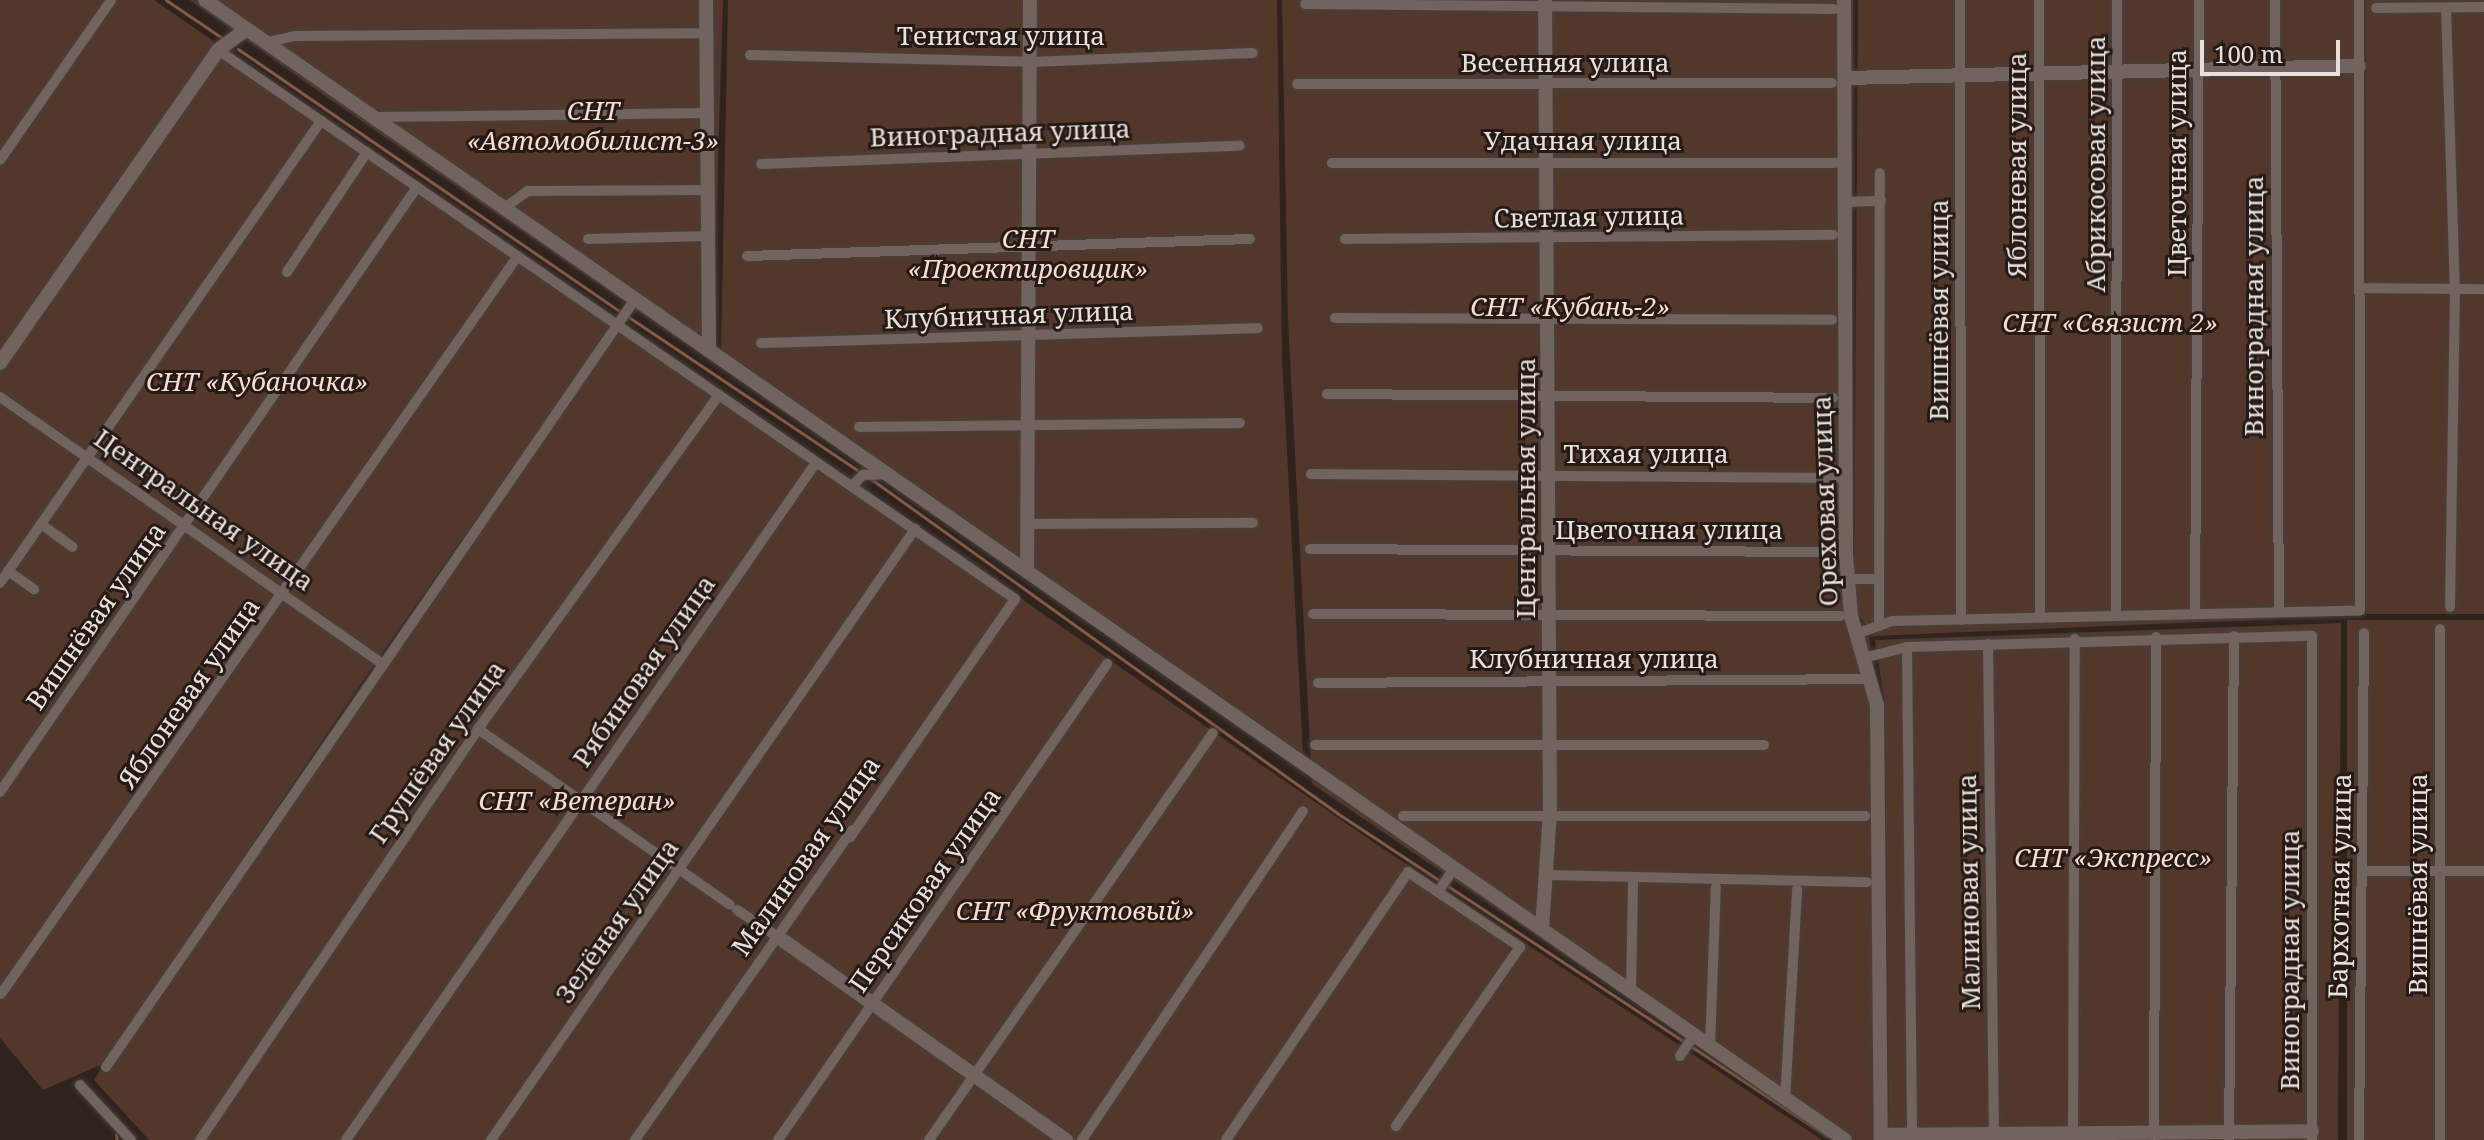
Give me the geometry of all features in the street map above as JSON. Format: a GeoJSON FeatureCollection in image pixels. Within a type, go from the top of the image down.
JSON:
{"type":"FeatureCollection","features":[{"type":"Feature","properties":{"kind":"street"},"geometry":{"type":"LineString","coordinates":[[0,160],[111,0]]}},
{"type":"Feature","properties":{"kind":"street"},"geometry":{"type":"LineString","coordinates":[[205,0],[368,117],[636,298],[1027,571],[1445,882],[1520,947],[1396,1126]]}},
{"type":"Feature","properties":{"kind":"street"},"geometry":{"type":"LineString","coordinates":[[706,0],[709,350]]}},
{"type":"Feature","properties":{"kind":"street"},"geometry":{"type":"LineString","coordinates":[[1027,571],[1033,337],[1030,0]]}},
{"type":"Feature","properties":{"kind":"street","name":"Вишнёвая улица"},"geometry":{"type":"LineString","coordinates":[[1960,0],[1961,620]]}},
{"type":"Feature","properties":{"kind":"street","name":"Яблоневая улица"},"geometry":{"type":"LineString","coordinates":[[2039,0],[2040,618]]}},
{"type":"Feature","properties":{"kind":"street","name":"Абрикосовая улица"},"geometry":{"type":"LineString","coordinates":[[2116,616],[2117,0]]}},
{"type":"Feature","properties":{"kind":"street","name":"Цветочная улица"},"geometry":{"type":"LineString","coordinates":[[2195,614],[2199,0]]}},
{"type":"Feature","properties":{"kind":"street","name":"Виноградная улица"},"geometry":{"type":"LineString","coordinates":[[2275,0],[2279,612]]}},
{"type":"Feature","properties":{"kind":"street"},"geometry":{"type":"LineString","coordinates":[[1859,633],[1879,626],[1961,620],[2360,610],[2359,0]]}},
{"type":"Feature","properties":{"kind":"street"},"geometry":{"type":"LineString","coordinates":[[1305,4],[1545,2],[1839,5]]}},
{"type":"Feature","properties":{"kind":"street","name":"Центральная улица"},"geometry":{"type":"LineString","coordinates":[[1542,929],[1550,813],[1551,553],[1548,400],[1551,320],[1545,2]]}},
{"type":"Feature","properties":{"kind":"street","name":"Ореховая улица"},"geometry":{"type":"LineString","coordinates":[[1839,5],[1839,81],[1846,202],[1848,579],[1863,658],[1871,679],[1881,1138]]}},
{"type":"Feature","properties":{"kind":"street"},"geometry":{"type":"LineString","coordinates":[[2376,8],[2484,7]]}},
{"type":"Feature","properties":{"kind":"street"},"geometry":{"type":"LineString","coordinates":[[2446,8],[2455,289],[2450,607]]}},
{"type":"Feature","properties":{"kind":"street"},"geometry":{"type":"LineString","coordinates":[[0,363],[218,50],[246,30]]}},
{"type":"Feature","properties":{"kind":"street"},"geometry":{"type":"LineString","coordinates":[[264,43],[295,36],[706,33]]}},
{"type":"Feature","properties":{"kind":"street"},"geometry":{"type":"LineString","coordinates":[[218,50],[815,464],[854,484],[1014,598],[850,837]]}},
{"type":"Feature","properties":{"kind":"street","name":"Тенистая улица"},"geometry":{"type":"LineString","coordinates":[[750,55],[1030,62],[1253,53]]}},
{"type":"Feature","properties":{"kind":"street"},"geometry":{"type":"LineString","coordinates":[[1839,81],[1960,75],[2359,66]]}},
{"type":"Feature","properties":{"kind":"street","name":"Весенняя улица"},"geometry":{"type":"LineString","coordinates":[[1297,84],[1839,81]]}},
{"type":"Feature","properties":{"kind":"street"},"geometry":{"type":"LineString","coordinates":[[368,117],[709,113]]}},
{"type":"Feature","properties":{"kind":"street"},"geometry":{"type":"LineString","coordinates":[[0,583],[321,121]]}},
{"type":"Feature","properties":{"kind":"street","name":"Виноградная улица"},"geometry":{"type":"LineString","coordinates":[[761,164],[1240,146]]}},
{"type":"Feature","properties":{"kind":"street"},"geometry":{"type":"LineString","coordinates":[[287,272],[367,152]]}},
{"type":"Feature","properties":{"kind":"street","name":"Удачная улица"},"geometry":{"type":"LineString","coordinates":[[1332,163],[1835,163]]}},
{"type":"Feature","properties":{"kind":"street"},"geometry":{"type":"LineString","coordinates":[[1879,626],[1880,173]]}},
{"type":"Feature","properties":{"kind":"street","name":"Вишнёвая улица"},"geometry":{"type":"LineString","coordinates":[[0,792],[417,187]]}},
{"type":"Feature","properties":{"kind":"street"},"geometry":{"type":"LineString","coordinates":[[503,209],[528,191],[708,190]]}},
{"type":"Feature","properties":{"kind":"street"},"geometry":{"type":"LineString","coordinates":[[1846,202],[1881,201]]}},
{"type":"Feature","properties":{"kind":"street","name":"Светлая улица"},"geometry":{"type":"LineString","coordinates":[[1345,239],[1550,240],[1833,235]]}},
{"type":"Feature","properties":{"kind":"street"},"geometry":{"type":"LineString","coordinates":[[588,239],[708,236]]}},
{"type":"Feature","properties":{"kind":"street"},"geometry":{"type":"LineString","coordinates":[[747,256],[1250,239]]}},
{"type":"Feature","properties":{"kind":"street","name":"Яблоневая улица"},"geometry":{"type":"LineString","coordinates":[[1,994],[285,595],[517,257]]}},
{"type":"Feature","properties":{"kind":"street"},"geometry":{"type":"LineString","coordinates":[[2360,288],[2484,289]]}},
{"type":"Feature","properties":{"kind":"street"},"geometry":{"type":"LineString","coordinates":[[106,1067],[381,663],[636,298]]}},
{"type":"Feature","properties":{"kind":"street"},"geometry":{"type":"LineString","coordinates":[[1335,318],[1832,320]]}},
{"type":"Feature","properties":{"kind":"street","name":"Клубничная улица"},"geometry":{"type":"LineString","coordinates":[[761,343],[1258,328]]}},
{"type":"Feature","properties":{"kind":"street"},"geometry":{"type":"LineString","coordinates":[[1327,394],[1548,400],[1833,398]]}},
{"type":"Feature","properties":{"kind":"street","name":"Грушёвая улица"},"geometry":{"type":"LineString","coordinates":[[200,1140],[478,729],[719,395]]}},
{"type":"Feature","properties":{"kind":"street","name":"Центральная улица"},"geometry":{"type":"LineString","coordinates":[[0,397],[381,663]]}},
{"type":"Feature","properties":{"kind":"street"},"geometry":{"type":"LineString","coordinates":[[859,427],[1240,423]]}},
{"type":"Feature","properties":{"kind":"street","name":"Рябиновая улица"},"geometry":{"type":"LineString","coordinates":[[346,1140],[815,464]]}},
{"type":"Feature","properties":{"kind":"street"},"geometry":{"type":"LineString","coordinates":[[854,484],[863,475],[888,474]]}},
{"type":"Feature","properties":{"kind":"street","name":"Тихая улица"},"geometry":{"type":"LineString","coordinates":[[1311,474],[1837,478]]}},
{"type":"Feature","properties":{"kind":"street"},"geometry":{"type":"LineString","coordinates":[[1028,524],[1253,523]]}},
{"type":"Feature","properties":{"kind":"street"},"geometry":{"type":"LineString","coordinates":[[41,524],[73,547]]}},
{"type":"Feature","properties":{"kind":"street","name":"Зелёная улица"},"geometry":{"type":"LineString","coordinates":[[491,1140],[915,529]]}},
{"type":"Feature","properties":{"kind":"street","name":"Цветочная улица"},"geometry":{"type":"LineString","coordinates":[[1310,549],[1551,553],[1836,552]]}},
{"type":"Feature","properties":{"kind":"street"},"geometry":{"type":"LineString","coordinates":[[8,571],[34,589]]}},
{"type":"Feature","properties":{"kind":"street"},"geometry":{"type":"LineString","coordinates":[[1848,579],[1878,579]]}},
{"type":"Feature","properties":{"kind":"street","name":"Малиновая улица"},"geometry":{"type":"LineString","coordinates":[[779,938],[1014,598]]}},
{"type":"Feature","properties":{"kind":"street"},"geometry":{"type":"LineString","coordinates":[[1313,614],[1549,618],[1840,616]]}},
{"type":"Feature","properties":{"kind":"street","name":"Вишнёвая улица"},"geometry":{"type":"LineString","coordinates":[[2440,629],[2440,1140]]}},
{"type":"Feature","properties":{"kind":"street","name":"Бархотная улица"},"geometry":{"type":"LineString","coordinates":[[2359,1140],[2364,633]]}},
{"type":"Feature","properties":{"kind":"street"},"geometry":{"type":"LineString","coordinates":[[1863,658],[1907,647],[2234,636],[2229,1137]]}},
{"type":"Feature","properties":{"kind":"street","name":"Виноградная улица"},"geometry":{"type":"LineString","coordinates":[[2234,636],[2312,636],[2312,1136]]}},
{"type":"Feature","properties":{"kind":"street"},"geometry":{"type":"LineString","coordinates":[[2154,1137],[2156,637]]}},
{"type":"Feature","properties":{"kind":"street"},"geometry":{"type":"LineString","coordinates":[[2073,1138],[2075,639]]}},
{"type":"Feature","properties":{"kind":"street","name":"Малиновая улица"},"geometry":{"type":"LineString","coordinates":[[1988,644],[1994,1138]]}},
{"type":"Feature","properties":{"kind":"street"},"geometry":{"type":"LineString","coordinates":[[1907,647],[1912,1135]]}},
{"type":"Feature","properties":{"kind":"street","name":"Персиковая улица"},"geometry":{"type":"LineString","coordinates":[[778,1140],[1107,664]]}},
{"type":"Feature","properties":{"kind":"street","name":"Клубничная улица"},"geometry":{"type":"LineString","coordinates":[[1318,683],[1871,679]]}},
{"type":"Feature","properties":{"kind":"street"},"geometry":{"type":"LineString","coordinates":[[478,729],[1066,1140]]}},
{"type":"Feature","properties":{"kind":"street"},"geometry":{"type":"LineString","coordinates":[[929,1140],[1213,733]]}},
{"type":"Feature","properties":{"kind":"street"},"geometry":{"type":"LineString","coordinates":[[1315,745],[1764,745]]}},
{"type":"Feature","properties":{"kind":"street"},"geometry":{"type":"LineString","coordinates":[[1082,1140],[1303,811]]}},
{"type":"Feature","properties":{"kind":"street"},"geometry":{"type":"LineString","coordinates":[[1403,816],[1550,813],[1865,816]]}},
{"type":"Feature","properties":{"kind":"street"},"geometry":{"type":"LineString","coordinates":[[2363,871],[2484,871]]}},
{"type":"Feature","properties":{"kind":"street"},"geometry":{"type":"LineString","coordinates":[[1226,1140],[1408,872],[1445,882],[1542,929],[1631,990],[1687,1045],[1710,1047],[1845,1140]]}},
{"type":"Feature","properties":{"kind":"street"},"geometry":{"type":"LineString","coordinates":[[1548,875],[1867,882]]}},
{"type":"Feature","properties":{"kind":"street"},"geometry":{"type":"LineString","coordinates":[[1631,990],[1633,883]]}},
{"type":"Feature","properties":{"kind":"street"},"geometry":{"type":"LineString","coordinates":[[638,1140],[817,886]]}},
{"type":"Feature","properties":{"kind":"street"},"geometry":{"type":"LineString","coordinates":[[1710,1047],[1716,887]]}},
{"type":"Feature","properties":{"kind":"street"},"geometry":{"type":"LineString","coordinates":[[1785,1100],[1797,889]]}},
{"type":"Feature","properties":{"kind":"street"},"geometry":{"type":"LineString","coordinates":[[80,1085],[131,1140]]}},
{"type":"Feature","properties":{"kind":"street"},"geometry":{"type":"LineString","coordinates":[[1881,1138],[1912,1135],[1994,1138],[2312,1136]]}},
{"type":"Feature","properties":{"kind":"green space"},"geometry":{"type":"Polygon","coordinates":[[[0,0],[154,0],[1376,844],[1822,1140],[149,1140],[94,1080],[105,1063],[43,1090],[0,1038],[0,0]],[[599,345],[374,664],[114,1048],[599,345]]]}},
{"type":"Feature","properties":{"kind":"green space","name":"СНТ «Автомобилист-3»"},"geometry":{"type":"Polygon","coordinates":[[[190,0],[723,0],[712,362],[317,90],[190,0]]]}},
{"type":"Feature","properties":{"kind":"green space","name":"СНТ «Проектировщик»"},"geometry":{"type":"Polygon","coordinates":[[[728,0],[1277,0],[1282,357],[1303,754],[721,350],[728,0]]]}},
{"type":"Feature","properties":{"kind":"green space","name":"СНТ «Кубань-2»"},"geometry":{"type":"Polygon","coordinates":[[[1282,0],[1853,0],[1851,615],[1869,638],[1877,686],[1885,1140],[1839,1140],[1312,784],[1288,319],[1282,0]]]}},
{"type":"Feature","properties":{"kind":"green space","name":"СНТ «Связист 2»"},"geometry":{"type":"Polygon","coordinates":[[[1858,0],[2364,0],[2365,615],[1874,636],[1854,608],[1858,0]]]}},
{"type":"Feature","properties":{"kind":"green space"},"geometry":{"type":"Polygon","coordinates":[[[2366,0],[2484,0],[2484,614],[2366,614],[2366,0]]]}},
{"type":"Feature","properties":{"kind":"green space"},"geometry":{"type":"Polygon","coordinates":[[[2347,620],[2484,620],[2484,1140],[2347,1140],[2347,620]]]}},
{"type":"Feature","properties":{"kind":"green space","name":"СНТ «Экспресс»"},"geometry":{"type":"Polygon","coordinates":[[[2341,623],[2338,1140],[1889,1140],[1885,705],[1875,640],[2341,623]]]}},
{"type":"Feature","properties":{"kind":"waterway"},"geometry":{"type":"LineString","coordinates":[[166,0],[225,40]]}},
{"type":"Feature","properties":{"kind":"waterway"},"geometry":{"type":"LineString","coordinates":[[238,49],[621,312]]}},
{"type":"Feature","properties":{"kind":"waterway"},"geometry":{"type":"LineString","coordinates":[[627,316],[857,470]]}},
{"type":"Feature","properties":{"kind":"waterway"},"geometry":{"type":"LineString","coordinates":[[871,479],[1337,813],[1827,1136]]}},
{"type":"Feature","properties":{"kind":"waterway"},"geometry":{"type":"LineString","coordinates":[[116,1135],[117,1140]]}},
{"type":"Feature","properties":{"kind":"park label","name":"СНТ «Кубаночка»"},"geometry":{"type":"Point","coordinates":[257,382]}},
{"type":"Feature","properties":{"kind":"park label","name":"СНТ «Ветеран»"},"geometry":{"type":"Point","coordinates":[577,801]}},
{"type":"Feature","properties":{"kind":"park label","name":"СНТ «Фруктовый»"},"geometry":{"type":"Point","coordinates":[1075,911]}}]}
